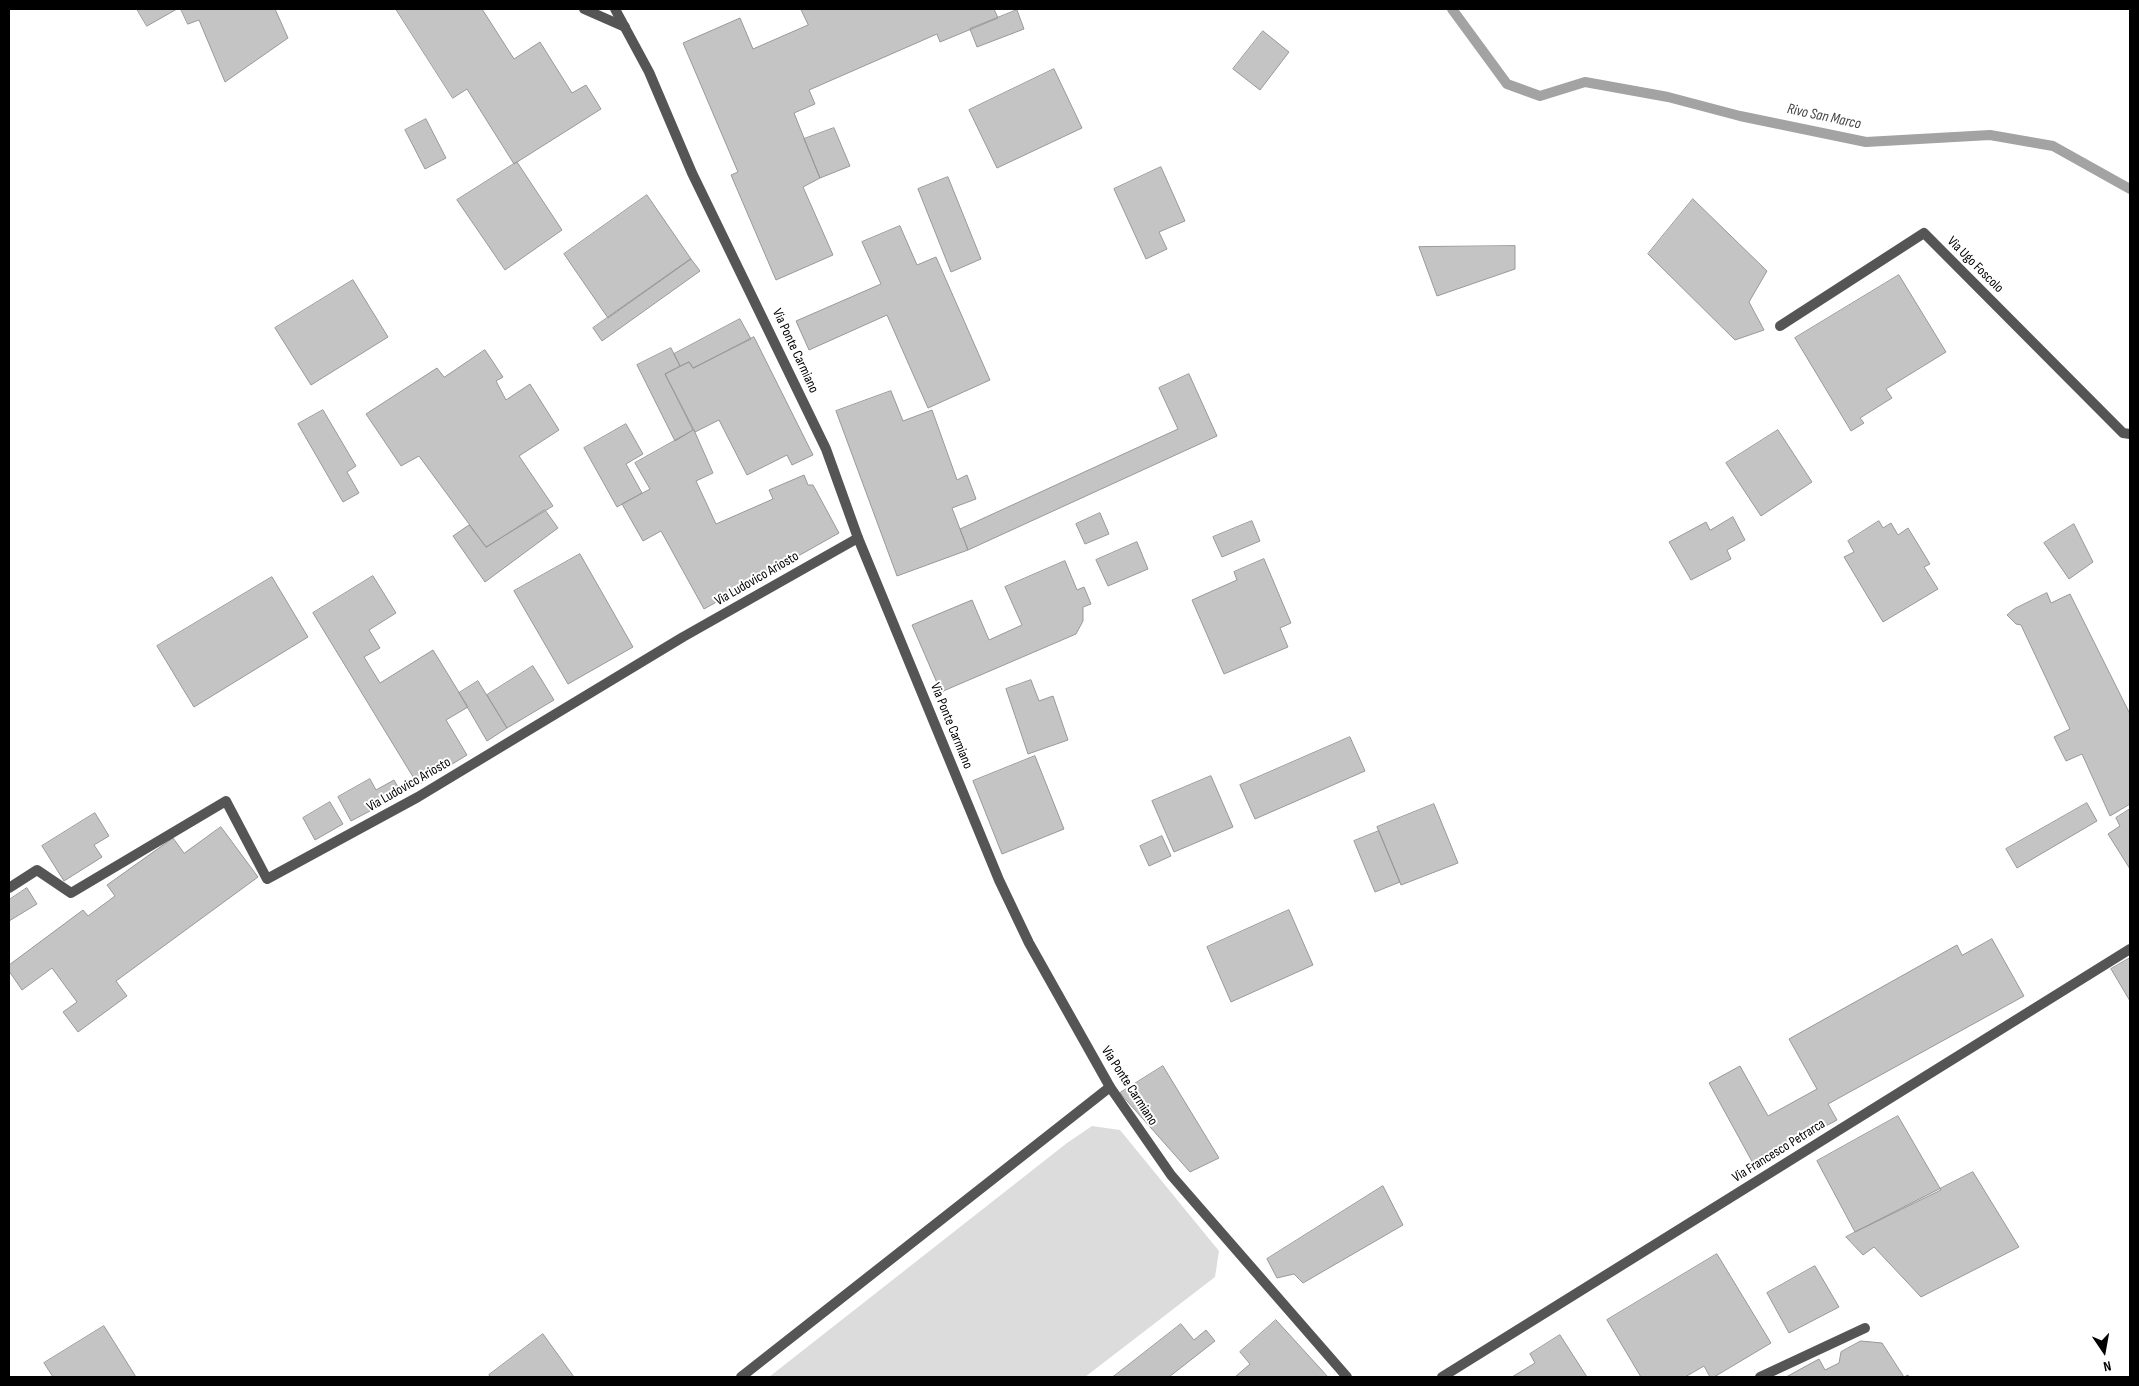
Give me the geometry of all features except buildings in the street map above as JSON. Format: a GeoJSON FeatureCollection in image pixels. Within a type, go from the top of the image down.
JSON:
{"type":"FeatureCollection","features":[{"type":"Feature","properties":{"kind":"street"},"geometry":{"type":"LineString","coordinates":[[584,9],[625,27]]}},
{"type":"Feature","properties":{"kind":"street","name":"Via Ponte Carmiano"},"geometry":{"type":"LineString","coordinates":[[615,9],[649,72],[692,173],[826,449],[858,538],[1000,880],[1029,943],[1110,1086],[1171,1175],[1347,1377]]}},
{"type":"Feature","properties":{"kind":"street","name":"Via Ugo Foscolo"},"geometry":{"type":"LineString","coordinates":[[1780,326],[1924,232],[2123,433],[2130,434]]}},
{"type":"Feature","properties":{"kind":"street","name":"Via Ludovico Ariosto"},"geometry":{"type":"LineString","coordinates":[[9,888],[37,870],[71,893],[226,801],[267,880],[418,797],[683,637],[858,538]]}},
{"type":"Feature","properties":{"kind":"street","name":"Via Francesco Petrarca"},"geometry":{"type":"LineString","coordinates":[[1442,1377],[2130,949]]}},
{"type":"Feature","properties":{"kind":"street"},"geometry":{"type":"LineString","coordinates":[[741,1377],[1110,1086]]}},
{"type":"Feature","properties":{"kind":"street"},"geometry":{"type":"LineString","coordinates":[[1760,1377],[1865,1328]]}},
{"type":"Feature","properties":{"kind":"shaded area"},"geometry":{"type":"Polygon","coordinates":[[[1092,1126],[1120,1130],[1219,1251],[1215,1277],[1085,1377],[769,1377],[1067,1143],[1092,1126]]]}},
{"type":"Feature","properties":{"kind":"waterway","name":"Rivo San Marco"},"geometry":{"type":"LineString","coordinates":[[1452,9],[1507,84],[1540,96],[1585,82],[1668,97],[1740,116],[1866,142],[1990,135],[2053,146],[2130,189]]}}]}
